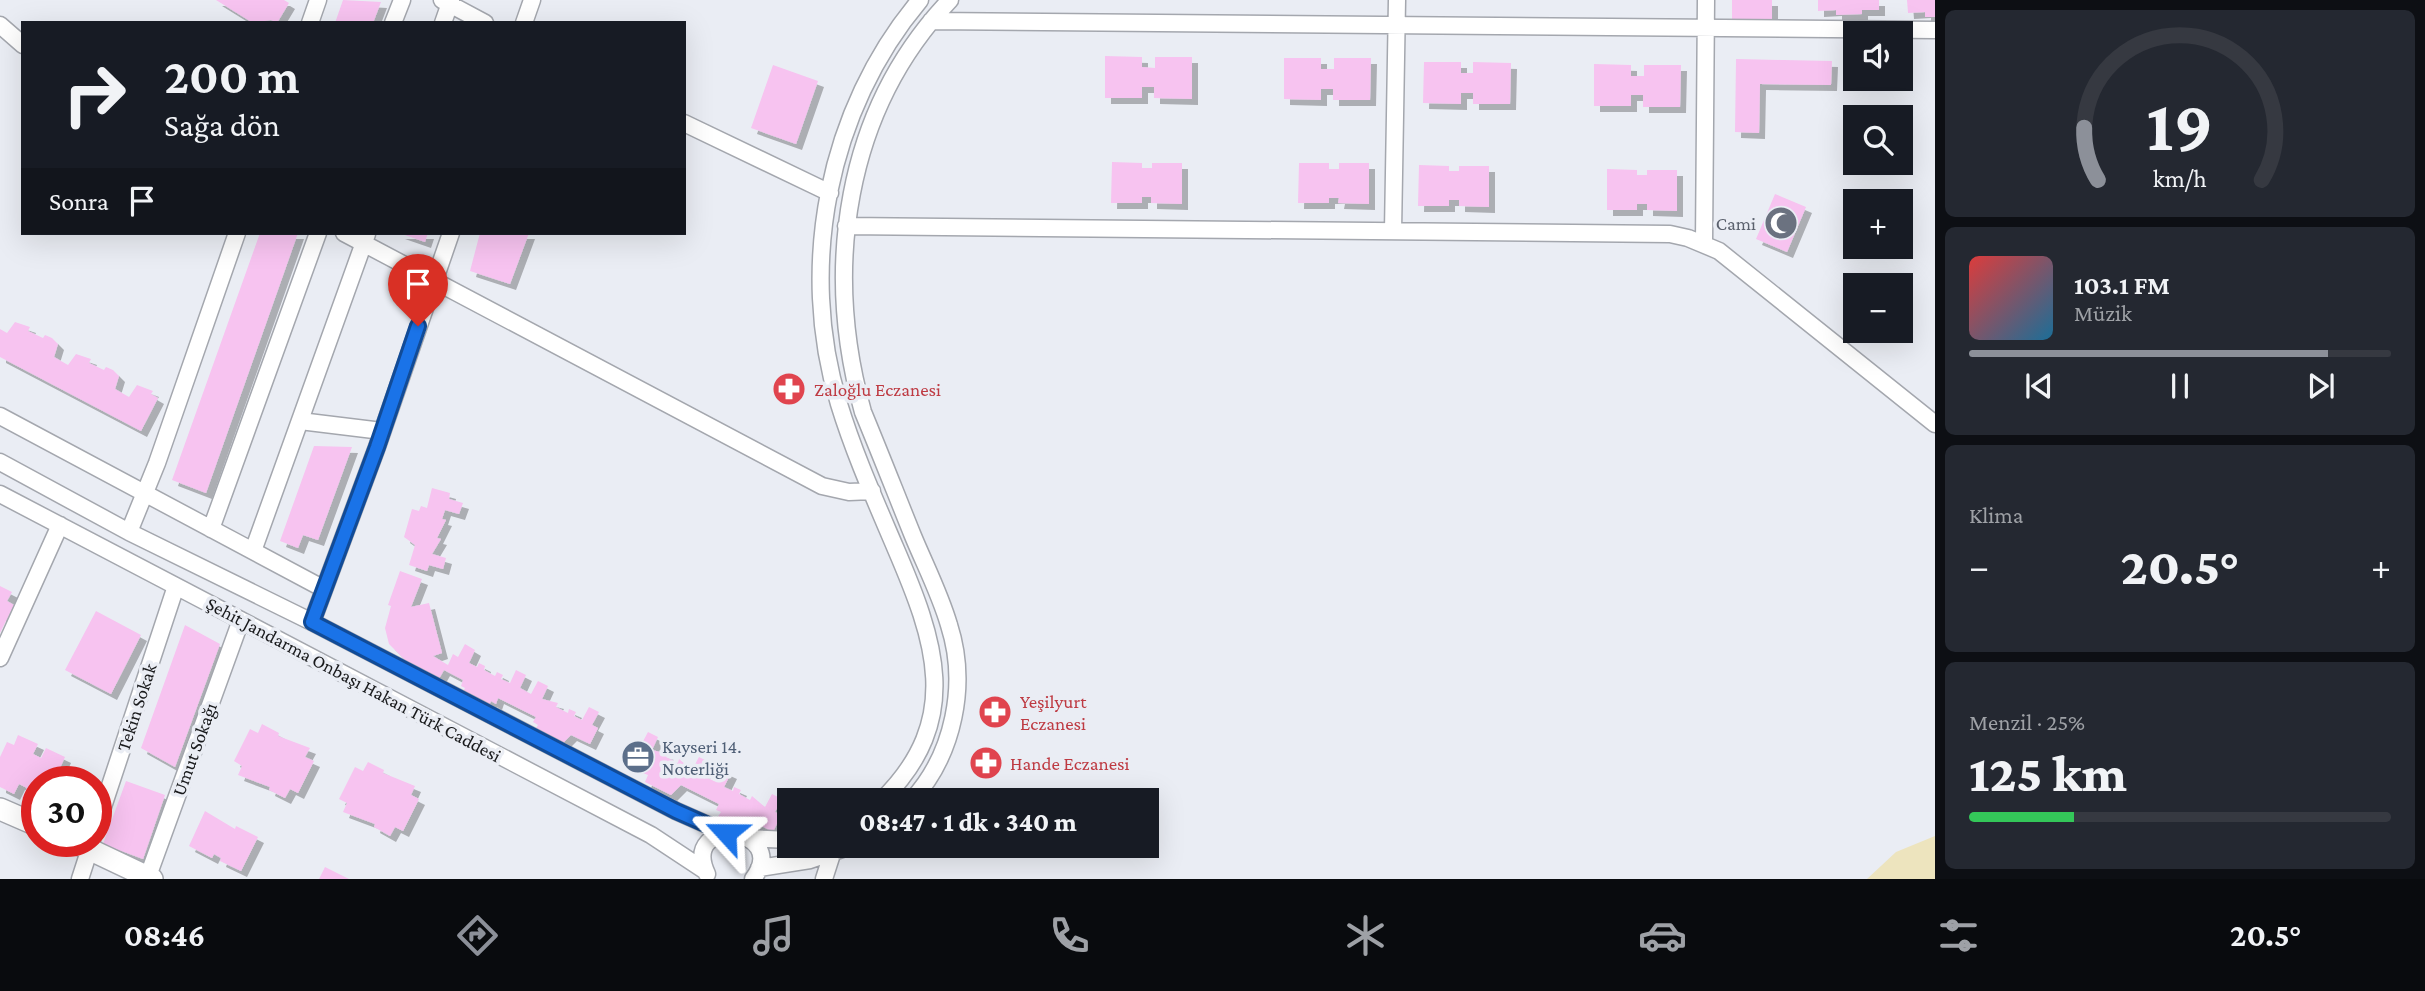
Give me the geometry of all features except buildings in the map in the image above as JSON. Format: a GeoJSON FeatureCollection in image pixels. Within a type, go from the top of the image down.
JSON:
{"type":"FeatureCollection","features":[{"type":"Feature","properties":{"kind":"street"},"geometry":{"type":"LineString","coordinates":[[311,21],[318,0]]}},
{"type":"Feature","properties":{"kind":"street"},"geometry":{"type":"LineString","coordinates":[[394,21],[402,0]]}},
{"type":"Feature","properties":{"kind":"street"},"geometry":{"type":"LineString","coordinates":[[525,21],[532,0]]}},
{"type":"Feature","properties":{"kind":"street"},"geometry":{"type":"LineString","coordinates":[[892,788],[910,768],[923,745],[935,692],[936,671],[921,607],[872,491],[839,403],[826,345],[821,265],[830,193],[844,136],[863,88],[885,49],[920,0]]}},
{"type":"Feature","properties":{"kind":"street"},"geometry":{"type":"LineString","coordinates":[[920,788],[938,761],[950,730],[956,702],[956,661],[944,611],[863,412],[855,381],[844,303],[846,226],[856,167],[871,122],[904,59],[950,0]]}},
{"type":"Feature","properties":{"kind":"street"},"geometry":{"type":"LineString","coordinates":[[1393,231],[1397,0]]}},
{"type":"Feature","properties":{"kind":"street"},"geometry":{"type":"LineString","coordinates":[[1703,243],[1706,0]]}},
{"type":"Feature","properties":{"kind":"street"},"geometry":{"type":"LineString","coordinates":[[443,21],[447,1],[482,21]]}},
{"type":"Feature","properties":{"kind":"street"},"geometry":{"type":"LineString","coordinates":[[931,21],[1935,30]]}},
{"type":"Feature","properties":{"kind":"street"},"geometry":{"type":"LineString","coordinates":[[0,25],[21,44]]}},
{"type":"Feature","properties":{"kind":"street"},"geometry":{"type":"LineString","coordinates":[[686,124],[830,193]]}},
{"type":"Feature","properties":{"kind":"street"},"geometry":{"type":"LineString","coordinates":[[846,226],[1670,234],[1703,243],[1733,262],[1935,424]]}},
{"type":"Feature","properties":{"kind":"street"},"geometry":{"type":"LineString","coordinates":[[129,532],[236,235]]}},
{"type":"Feature","properties":{"kind":"street"},"geometry":{"type":"LineString","coordinates":[[211,529],[317,235]]}},
{"type":"Feature","properties":{"kind":"street"},"geometry":{"type":"LineString","coordinates":[[312,622],[450,235]]}},
{"type":"Feature","properties":{"kind":"street"},"geometry":{"type":"LineString","coordinates":[[253,551],[365,238],[434,280],[822,486],[849,492],[872,491]]}},
{"type":"Feature","properties":{"kind":"street"},"geometry":{"type":"LineString","coordinates":[[0,416],[324,589]]}},
{"type":"Feature","properties":{"kind":"street"},"geometry":{"type":"LineString","coordinates":[[300,421],[382,431]]}},
{"type":"Feature","properties":{"kind":"street","name":"Şehit Jandarma Onbaşı Hakan Türk Caddesi"},"geometry":{"type":"LineString","coordinates":[[0,462],[129,532],[312,622],[676,811],[726,833],[777,839]]}},
{"type":"Feature","properties":{"kind":"street","name":"Şehit Jandarma Onbaşı Hakan Türk Caddesi"},"geometry":{"type":"LineString","coordinates":[[0,494],[651,835],[707,875]]}},
{"type":"Feature","properties":{"kind":"street"},"geometry":{"type":"LineString","coordinates":[[0,658],[60,525]]}},
{"type":"Feature","properties":{"kind":"street","name":"Tekin Sokak"},"geometry":{"type":"LineString","coordinates":[[112,780],[176,586]]}},
{"type":"Feature","properties":{"kind":"street","name":"Umut Sokağı"},"geometry":{"type":"LineString","coordinates":[[149,878],[241,620]]}},
{"type":"Feature","properties":{"kind":"street"},"geometry":{"type":"LineString","coordinates":[[0,809],[21,818]]}},
{"type":"Feature","properties":{"kind":"street"},"geometry":{"type":"LineString","coordinates":[[707,875],[706,847],[726,833]]}},
{"type":"Feature","properties":{"kind":"street"},"geometry":{"type":"LineString","coordinates":[[749,838],[758,852],[758,875],[816,858]]}},
{"type":"Feature","properties":{"kind":"street"},"geometry":{"type":"LineString","coordinates":[[80,879],[83,857]]}},
{"type":"Feature","properties":{"kind":"street"},"geometry":{"type":"LineString","coordinates":[[109,857],[149,878]]}},
{"type":"Feature","properties":{"kind":"street"},"geometry":{"type":"LineString","coordinates":[[824,879],[831,858]]}},
{"type":"Feature","properties":{"kind":"sand"},"geometry":{"type":"Polygon","coordinates":[[[1935,836],[1935,879],[1867,879],[1896,852],[1935,836]]]}},
{"type":"Feature","properties":{"kind":"place","name":"Cami"},"geometry":{"type":"Point","coordinates":[1781,223]}},
{"type":"Feature","properties":{"kind":"place","name":"Zaloğlu Eczanesi"},"geometry":{"type":"Point","coordinates":[789,389]}},
{"type":"Feature","properties":{"kind":"place","name":"Yeşilyurt Eczanesi"},"geometry":{"type":"Point","coordinates":[995,712]}},
{"type":"Feature","properties":{"kind":"place","name":"Kayseri 14. Noterliği"},"geometry":{"type":"Point","coordinates":[638,757]}},
{"type":"Feature","properties":{"kind":"place","name":"Hande Eczanesi"},"geometry":{"type":"Point","coordinates":[986,763]}},
{"type":"Feature","properties":{"kind":"route"},"geometry":{"type":"LineString","coordinates":[[418,326],[377,447],[312,622],[676,811],[726,833]]}}]}
